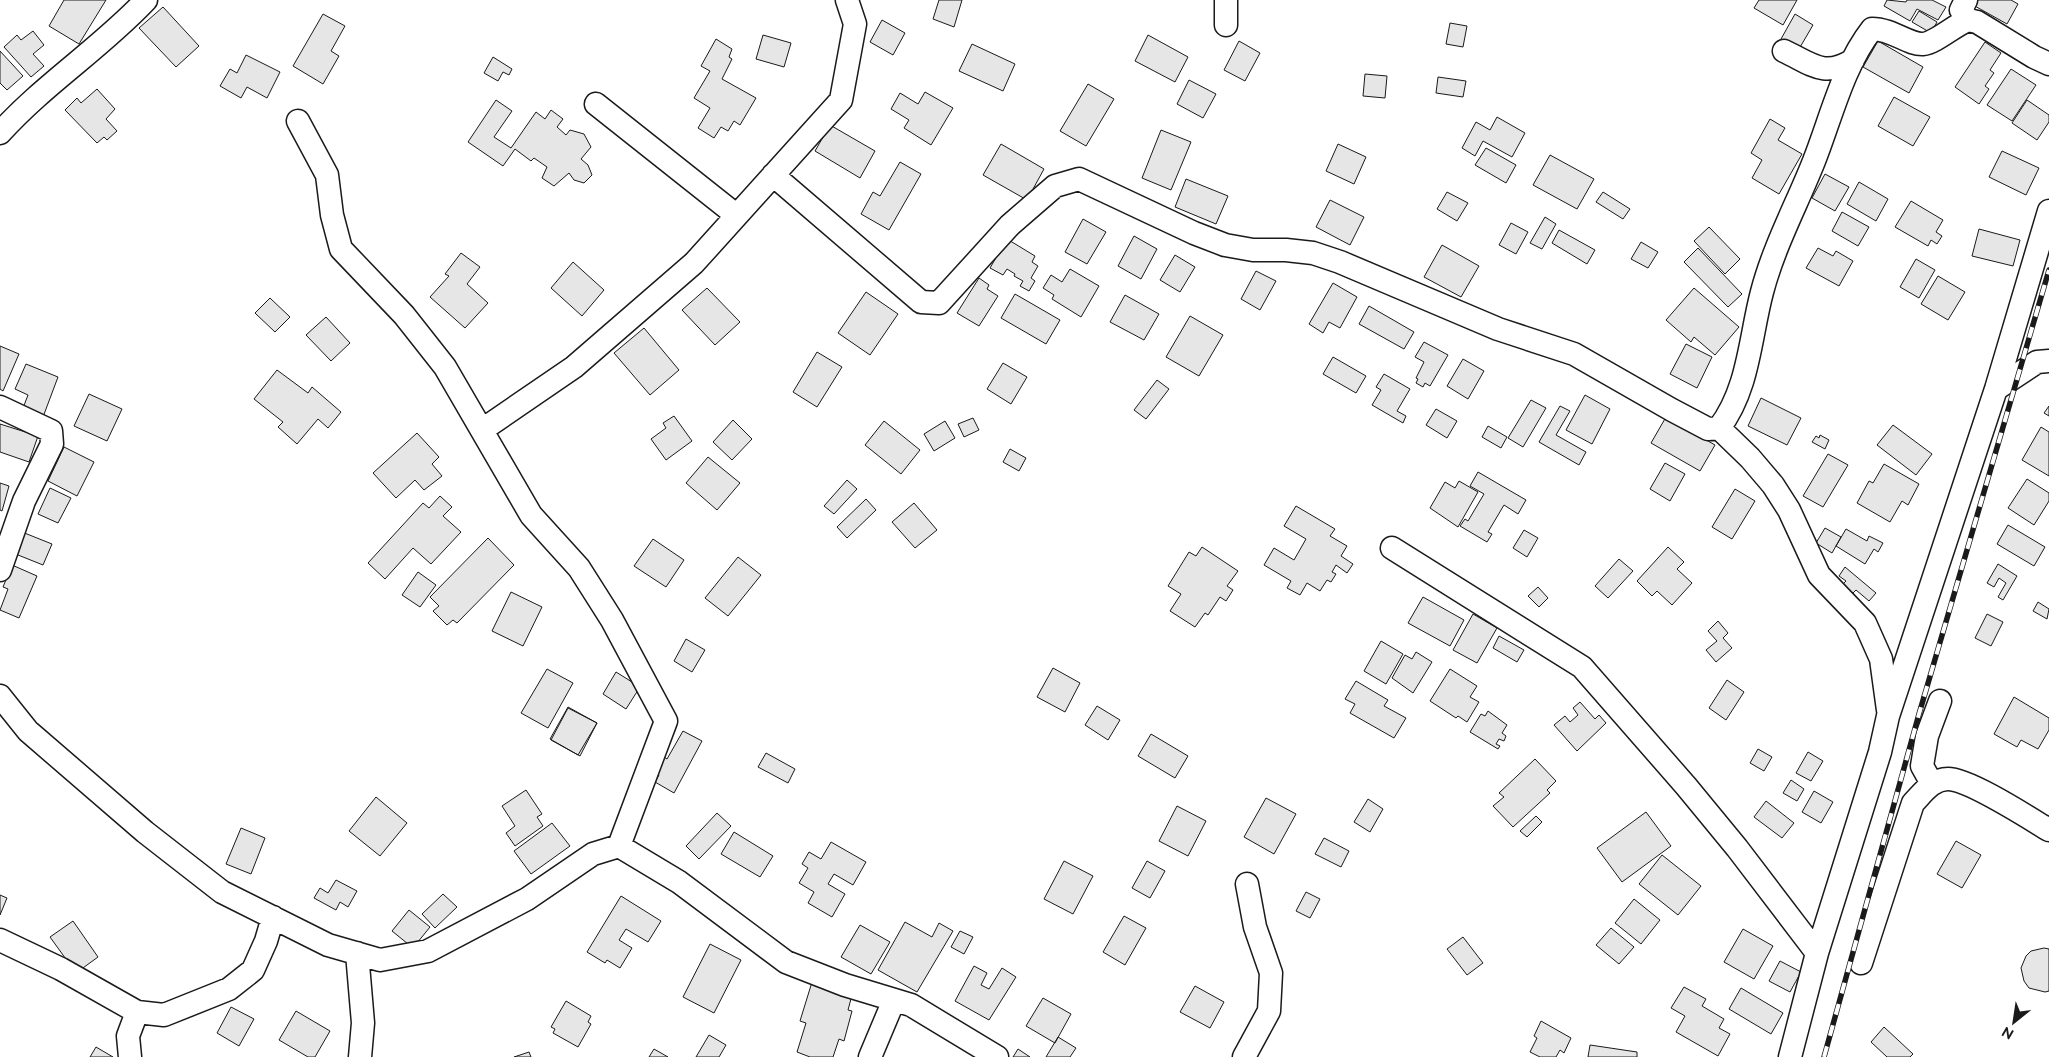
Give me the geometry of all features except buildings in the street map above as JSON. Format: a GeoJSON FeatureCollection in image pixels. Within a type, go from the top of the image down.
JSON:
{"type":"FeatureCollection","features":[{"type":"Feature","properties":{"kind":"street"},"geometry":{"type":"LineString","coordinates":[[0,134],[73,64],[146,0]]}},
{"type":"Feature","properties":{"kind":"street"},"geometry":{"type":"LineString","coordinates":[[482,430],[574,368],[694,263],[841,100],[855,24],[847,0]]}},
{"type":"Feature","properties":{"kind":"street"},"geometry":{"type":"LineString","coordinates":[[1226,0],[1226,24]]}},
{"type":"Feature","properties":{"kind":"street"},"geometry":{"type":"LineString","coordinates":[[773,175],[920,302],[939,303],[1010,225],[1055,186],[1079,180],[1194,233],[1225,245],[1253,250],[1286,250],[1314,253],[1340,262],[1498,329],[1574,354],[1708,429],[1719,428],[1725,420],[1737,393],[1753,346],[1762,292],[1785,226],[1814,162],[1853,60],[1872,29],[1885,29],[1911,42],[1924,44],[1967,10],[1977,22],[2034,58],[2049,64]]}},
{"type":"Feature","properties":{"kind":"street"},"geometry":{"type":"LineString","coordinates":[[1784,51],[1825,70],[1840,68],[1853,60]]}},
{"type":"Feature","properties":{"kind":"street"},"geometry":{"type":"LineString","coordinates":[[596,104],[736,215]]}},
{"type":"Feature","properties":{"kind":"street"},"geometry":{"type":"LineString","coordinates":[[298,121],[327,175],[332,215],[341,248],[404,315],[439,360],[531,515],[578,568],[612,620],[666,721],[619,846]]}},
{"type":"Feature","properties":{"kind":"street"},"geometry":{"type":"LineString","coordinates":[[1790,1057],[1817,953],[1880,752],[1888,716],[1996,389],[2049,211]]}},
{"type":"Feature","properties":{"kind":"street"},"geometry":{"type":"LineString","coordinates":[[1996,389],[2037,362],[2049,360]]}},
{"type":"Feature","properties":{"kind":"street"},"geometry":{"type":"LineString","coordinates":[[0,407],[51,431],[52,444],[24,501],[0,570]]}},
{"type":"Feature","properties":{"kind":"street"},"geometry":{"type":"LineString","coordinates":[[1719,428],[1750,458],[1772,485],[1788,510],[1819,574],[1865,623],[1881,659],[1888,716]]}},
{"type":"Feature","properties":{"kind":"street"},"geometry":{"type":"LineString","coordinates":[[1392,548],[1582,667],[1686,786],[1748,862],[1817,953]]}},
{"type":"Feature","properties":{"kind":"street"},"geometry":{"type":"LineString","coordinates":[[0,696],[28,731],[145,832],[222,892],[328,945],[380,960],[428,951],[527,899],[593,854],[619,846],[679,882],[786,962],[845,985],[911,1005],[997,1057]]}},
{"type":"Feature","properties":{"kind":"street"},"geometry":{"type":"LineString","coordinates":[[1932,784],[1922,766],[1927,736],[1940,701]]}},
{"type":"Feature","properties":{"kind":"street"},"geometry":{"type":"LineString","coordinates":[[1861,963],[1913,803],[1932,784],[1948,779],[1973,787],[2049,830]]}},
{"type":"Feature","properties":{"kind":"street"},"geometry":{"type":"LineString","coordinates":[[1244,1057],[1269,1011],[1271,973],[1255,927],[1247,884]]}},
{"type":"Feature","properties":{"kind":"street"},"geometry":{"type":"LineString","coordinates":[[0,940],[60,969],[137,1012],[164,1015],[229,989],[253,970],[266,941],[273,917]]}},
{"type":"Feature","properties":{"kind":"street"},"geometry":{"type":"LineString","coordinates":[[357,953],[363,1023],[360,1057]]}},
{"type":"Feature","properties":{"kind":"street"},"geometry":{"type":"LineString","coordinates":[[870,1057],[894,1000]]}},
{"type":"Feature","properties":{"kind":"street"},"geometry":{"type":"LineString","coordinates":[[130,1057],[128,1036],[137,1012]]}},
{"type":"Feature","properties":{"kind":"railway"},"geometry":{"type":"LineString","coordinates":[[1824,1057],[1919,714],[2049,270]]}}]}
